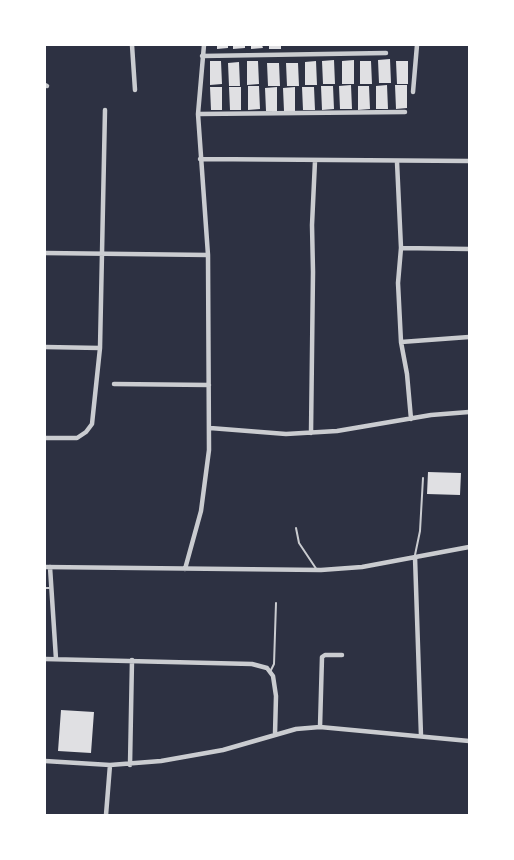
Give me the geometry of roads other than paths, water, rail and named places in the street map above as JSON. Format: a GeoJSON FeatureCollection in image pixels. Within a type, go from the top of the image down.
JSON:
{"type":"FeatureCollection","features":[{"type":"Feature","properties":{"kind":"street"},"geometry":{"type":"LineString","coordinates":[[132,45],[134,90]]}},
{"type":"Feature","properties":{"kind":"street"},"geometry":{"type":"LineString","coordinates":[[185,569],[201,511],[210,450],[208,255],[198,114],[204,45]]}},
{"type":"Feature","properties":{"kind":"street"},"geometry":{"type":"LineString","coordinates":[[413,92],[417,45]]}},
{"type":"Feature","properties":{"kind":"street"},"geometry":{"type":"LineString","coordinates":[[202,56],[386,53]]}},
{"type":"Feature","properties":{"kind":"street"},"geometry":{"type":"LineString","coordinates":[[45,438],[77,438],[86,432],[92,424],[100,348],[104,110]]}},
{"type":"Feature","properties":{"kind":"street"},"geometry":{"type":"LineString","coordinates":[[198,114],[405,112]]}},
{"type":"Feature","properties":{"kind":"street"},"geometry":{"type":"LineString","coordinates":[[200,159],[397,162],[469,161]]}},
{"type":"Feature","properties":{"kind":"street"},"geometry":{"type":"LineString","coordinates":[[311,433],[312,225],[315,161]]}},
{"type":"Feature","properties":{"kind":"street"},"geometry":{"type":"LineString","coordinates":[[397,162],[401,248],[398,283],[401,342],[407,374],[411,419]]}},
{"type":"Feature","properties":{"kind":"street"},"geometry":{"type":"LineString","coordinates":[[401,248],[469,250]]}},
{"type":"Feature","properties":{"kind":"street"},"geometry":{"type":"LineString","coordinates":[[45,253],[208,255]]}},
{"type":"Feature","properties":{"kind":"street"},"geometry":{"type":"LineString","coordinates":[[401,342],[469,337]]}},
{"type":"Feature","properties":{"kind":"street"},"geometry":{"type":"LineString","coordinates":[[45,347],[100,348]]}},
{"type":"Feature","properties":{"kind":"street"},"geometry":{"type":"LineString","coordinates":[[114,384],[209,384]]}},
{"type":"Feature","properties":{"kind":"street"},"geometry":{"type":"LineString","coordinates":[[210,428],[286,434],[311,433],[469,412]]}},
{"type":"Feature","properties":{"kind":"street"},"geometry":{"type":"LineString","coordinates":[[56,659],[52,588],[48,567],[317,570],[362,567],[469,546]]}},
{"type":"Feature","properties":{"kind":"street"},"geometry":{"type":"LineString","coordinates":[[415,556],[421,736]]}},
{"type":"Feature","properties":{"kind":"street"},"geometry":{"type":"LineString","coordinates":[[320,727],[322,658],[325,655],[342,654]]}},
{"type":"Feature","properties":{"kind":"street"},"geometry":{"type":"LineString","coordinates":[[45,659],[252,664],[267,668],[273,676],[276,696],[275,734]]}},
{"type":"Feature","properties":{"kind":"street"},"geometry":{"type":"LineString","coordinates":[[130,765],[132,660]]}},
{"type":"Feature","properties":{"kind":"street"},"geometry":{"type":"LineString","coordinates":[[45,761],[130,765],[223,750],[296,729],[320,727],[469,741]]}},
{"type":"Feature","properties":{"kind":"street"},"geometry":{"type":"LineString","coordinates":[[106,815],[110,765]]}},
{"type":"Feature","properties":{"kind":"lane"},"geometry":{"type":"LineString","coordinates":[[415,556],[420,531],[423,478]]}},
{"type":"Feature","properties":{"kind":"lane"},"geometry":{"type":"LineString","coordinates":[[296,528],[299,543],[317,570]]}},
{"type":"Feature","properties":{"kind":"lane"},"geometry":{"type":"LineString","coordinates":[[45,588],[52,588]]}},
{"type":"Feature","properties":{"kind":"lane"},"geometry":{"type":"LineString","coordinates":[[270,672],[274,664],[276,603]]}}]}
